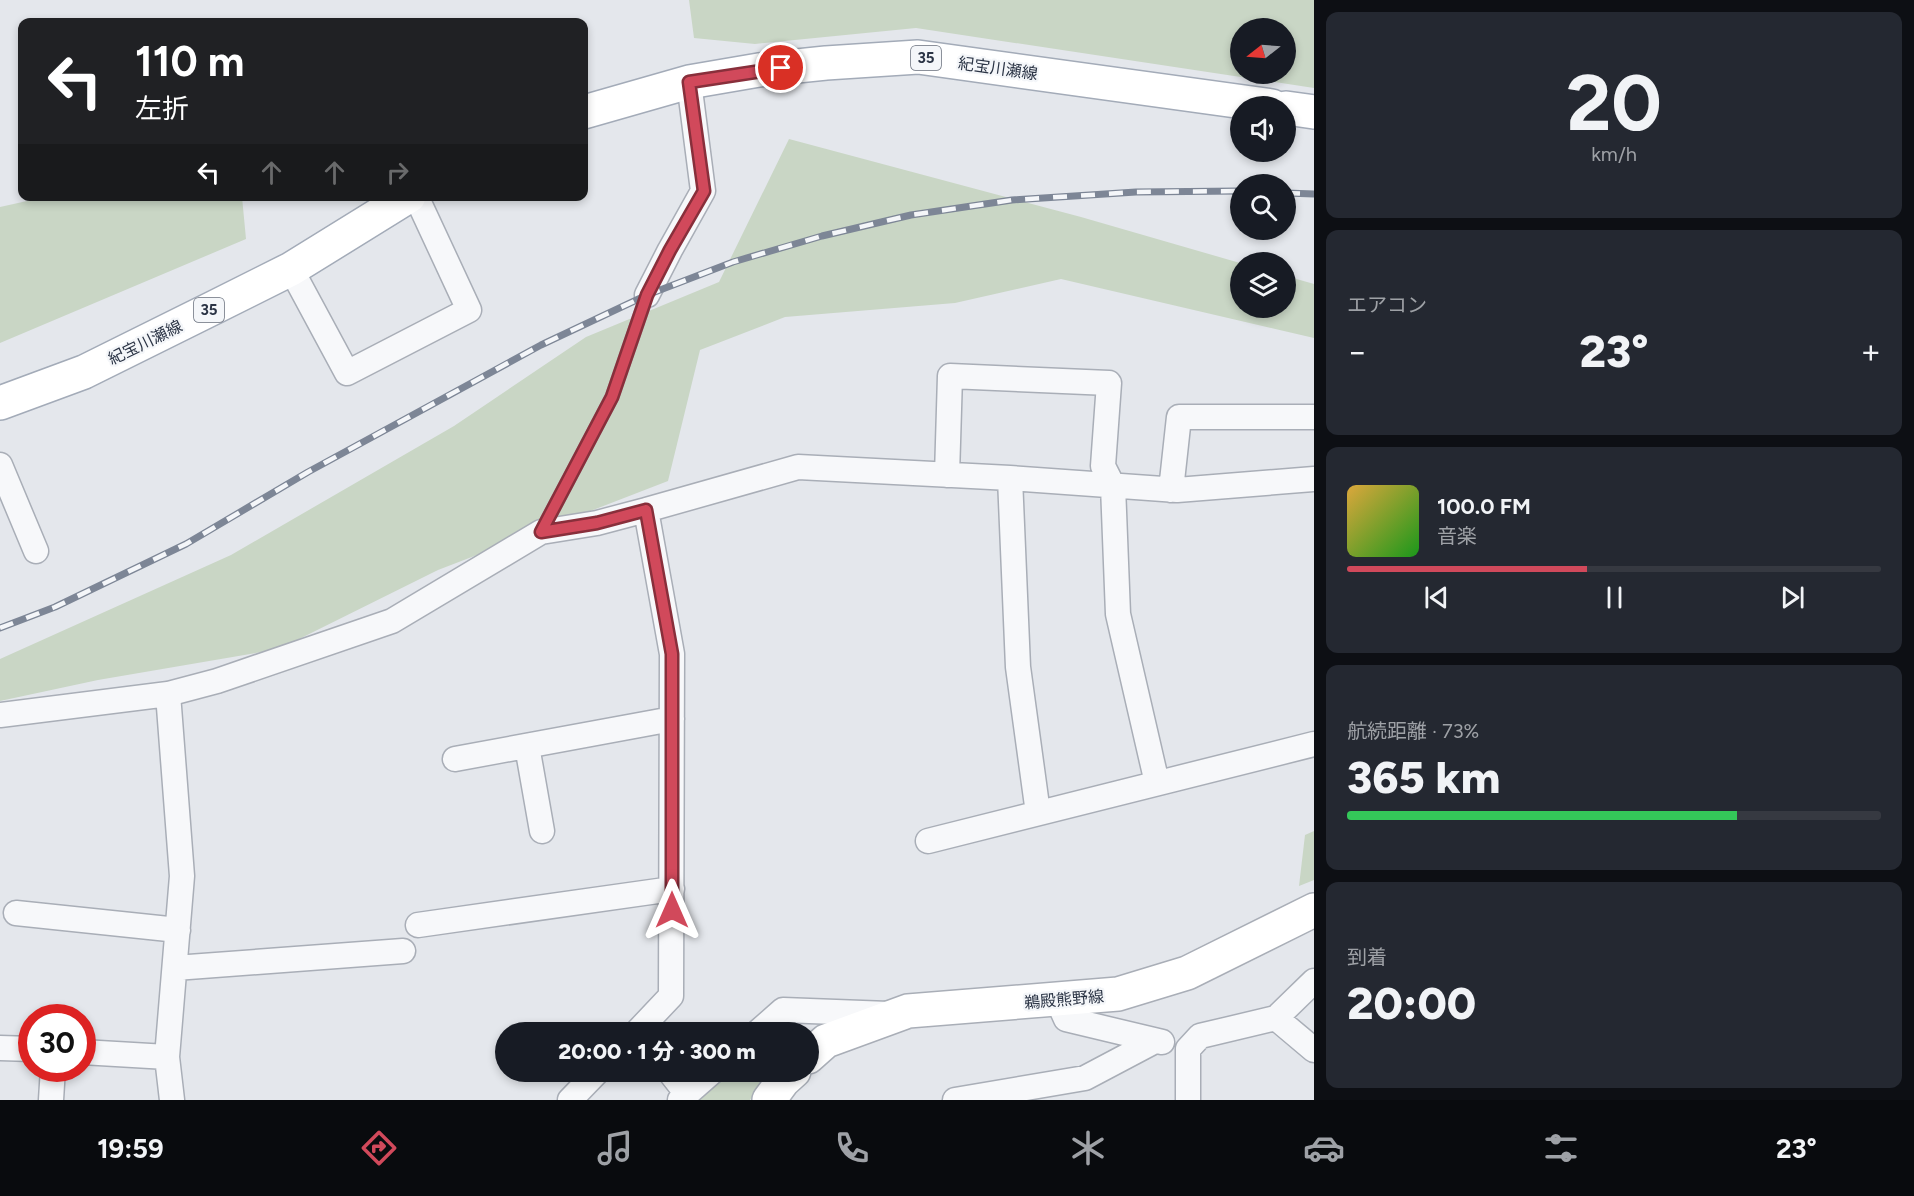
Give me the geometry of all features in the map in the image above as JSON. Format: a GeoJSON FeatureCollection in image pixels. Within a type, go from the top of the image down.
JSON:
{"type":"FeatureCollection","features":[{"type":"Feature","properties":{"kind":"main road","name":"紀宝川瀬線"},"geometry":{"type":"LineString","coordinates":[[588,111],[689,82],[759,70],[918,57],[1230,100]]}},
{"type":"Feature","properties":{"kind":"main road"},"geometry":{"type":"LineString","coordinates":[[1296,109],[1314,112]]}},
{"type":"Feature","properties":{"kind":"main road","name":"紀宝川瀬線"},"geometry":{"type":"LineString","coordinates":[[0,403],[84,372],[291,269],[401,201]]}},
{"type":"Feature","properties":{"kind":"main road","name":"鵜殿熊野線"},"geometry":{"type":"LineString","coordinates":[[819,1047],[826,1041],[908,1011],[1118,994],[1187,973],[1314,910]]}},
{"type":"Feature","properties":{"kind":"main road"},"geometry":{"type":"LineString","coordinates":[[769,1100],[782,1082]]}},
{"type":"Feature","properties":{"kind":"street"},"geometry":{"type":"LineString","coordinates":[[647,295],[704,191],[689,82]]}},
{"type":"Feature","properties":{"kind":"street"},"geometry":{"type":"LineString","coordinates":[[291,269],[347,374],[469,310],[418,201]]}},
{"type":"Feature","properties":{"kind":"street"},"geometry":{"type":"LineString","coordinates":[[947,475],[950,376],[1109,383],[1103,466],[1113,486],[1118,615],[1157,783]]}},
{"type":"Feature","properties":{"kind":"street"},"geometry":{"type":"LineString","coordinates":[[1171,490],[1179,417],[1314,417]]}},
{"type":"Feature","properties":{"kind":"street"},"geometry":{"type":"LineString","coordinates":[[0,465],[36,552]]}},
{"type":"Feature","properties":{"kind":"street"},"geometry":{"type":"LineString","coordinates":[[0,715],[168,694],[217,681],[392,621],[541,532],[597,523],[798,467],[1010,478],[1171,490],[1314,479]]}},
{"type":"Feature","properties":{"kind":"street"},"geometry":{"type":"LineString","coordinates":[[1010,478],[1018,667],[1038,813]]}},
{"type":"Feature","properties":{"kind":"street"},"geometry":{"type":"LineString","coordinates":[[646,510],[672,654],[671,996],[647,1022]]}},
{"type":"Feature","properties":{"kind":"street"},"geometry":{"type":"LineString","coordinates":[[168,694],[182,876],[168,1057],[172,1100]]}},
{"type":"Feature","properties":{"kind":"street"},"geometry":{"type":"LineString","coordinates":[[455,759],[672,718]]}},
{"type":"Feature","properties":{"kind":"street"},"geometry":{"type":"LineString","coordinates":[[928,841],[1314,744]]}},
{"type":"Feature","properties":{"kind":"street"},"geometry":{"type":"LineString","coordinates":[[527,746],[542,831]]}},
{"type":"Feature","properties":{"kind":"street"},"geometry":{"type":"LineString","coordinates":[[418,925],[672,889]]}},
{"type":"Feature","properties":{"kind":"street"},"geometry":{"type":"LineString","coordinates":[[16,913],[178,930]]}},
{"type":"Feature","properties":{"kind":"street"},"geometry":{"type":"LineString","coordinates":[[175,968],[403,951]]}},
{"type":"Feature","properties":{"kind":"street"},"geometry":{"type":"LineString","coordinates":[[1188,1100],[1188,1049],[1200,1036],[1276,1018],[1314,981]]}},
{"type":"Feature","properties":{"kind":"street"},"geometry":{"type":"LineString","coordinates":[[1057,999],[1066,1019],[1188,1049]]}},
{"type":"Feature","properties":{"kind":"street"},"geometry":{"type":"LineString","coordinates":[[769,1022],[783,1010],[901,1014]]}},
{"type":"Feature","properties":{"kind":"street"},"geometry":{"type":"LineString","coordinates":[[1276,1018],[1314,1050]]}},
{"type":"Feature","properties":{"kind":"street"},"geometry":{"type":"LineString","coordinates":[[955,1100],[1085,1078],[1155,1041]]}},
{"type":"Feature","properties":{"kind":"street"},"geometry":{"type":"LineString","coordinates":[[0,1048],[18,1049]]}},
{"type":"Feature","properties":{"kind":"street"},"geometry":{"type":"LineString","coordinates":[[96,1053],[168,1057]]}},
{"type":"Feature","properties":{"kind":"street"},"geometry":{"type":"LineString","coordinates":[[51,1100],[52,1082]]}},
{"type":"Feature","properties":{"kind":"street"},"geometry":{"type":"LineString","coordinates":[[570,1100],[587,1082]]}},
{"type":"Feature","properties":{"kind":"street"},"geometry":{"type":"LineString","coordinates":[[675,1082],[684,1097],[701,1082]]}},
{"type":"Feature","properties":{"kind":"lane"},"geometry":{"type":"LineString","coordinates":[[541,532],[612,397],[647,295]]}},
{"type":"Feature","properties":{"kind":"green space"},"geometry":{"type":"Polygon","coordinates":[[[689,0],[1314,0],[1314,88],[1287,84],[1296,84],[1296,18],[1230,18],[1230,75],[916,28],[755,44],[694,38],[689,0]]]}},
{"type":"Feature","properties":{"kind":"green space"},"geometry":{"type":"Polygon","coordinates":[[[789,139],[1081,217],[1230,260],[1230,318],[1296,318],[1296,279],[1314,284],[1314,338],[1061,279],[955,303],[785,317],[700,350],[668,481],[438,570],[279,649],[98,680],[0,701],[0,659],[231,555],[454,426],[586,337],[719,282],[789,139]]]}},
{"type":"Feature","properties":{"kind":"green space"},"geometry":{"type":"Polygon","coordinates":[[[27,201],[242,201],[246,239],[0,343],[0,207],[27,201]]]}},
{"type":"Feature","properties":{"kind":"green space"},"geometry":{"type":"Polygon","coordinates":[[[1314,831],[1314,880],[1299,886],[1305,835],[1314,831]]]}},
{"type":"Feature","properties":{"kind":"green space"},"geometry":{"type":"Polygon","coordinates":[[[708,1082],[763,1082],[750,1100],[688,1100],[708,1082]]]}},
{"type":"Feature","properties":{"kind":"railway"},"geometry":{"type":"LineString","coordinates":[[0,628],[55,607],[186,544],[308,472],[541,345],[647,295],[733,262],[822,236],[911,215],[1012,200],[1136,192],[1230,191]]}},
{"type":"Feature","properties":{"kind":"railway"},"geometry":{"type":"LineString","coordinates":[[1296,193],[1314,194]]}},
{"type":"Feature","properties":{"kind":"route"},"geometry":{"type":"LineString","coordinates":[[672,910],[672,654],[646,510],[597,523],[541,532],[612,397],[647,295],[704,191],[689,82],[781,68]]}}]}
